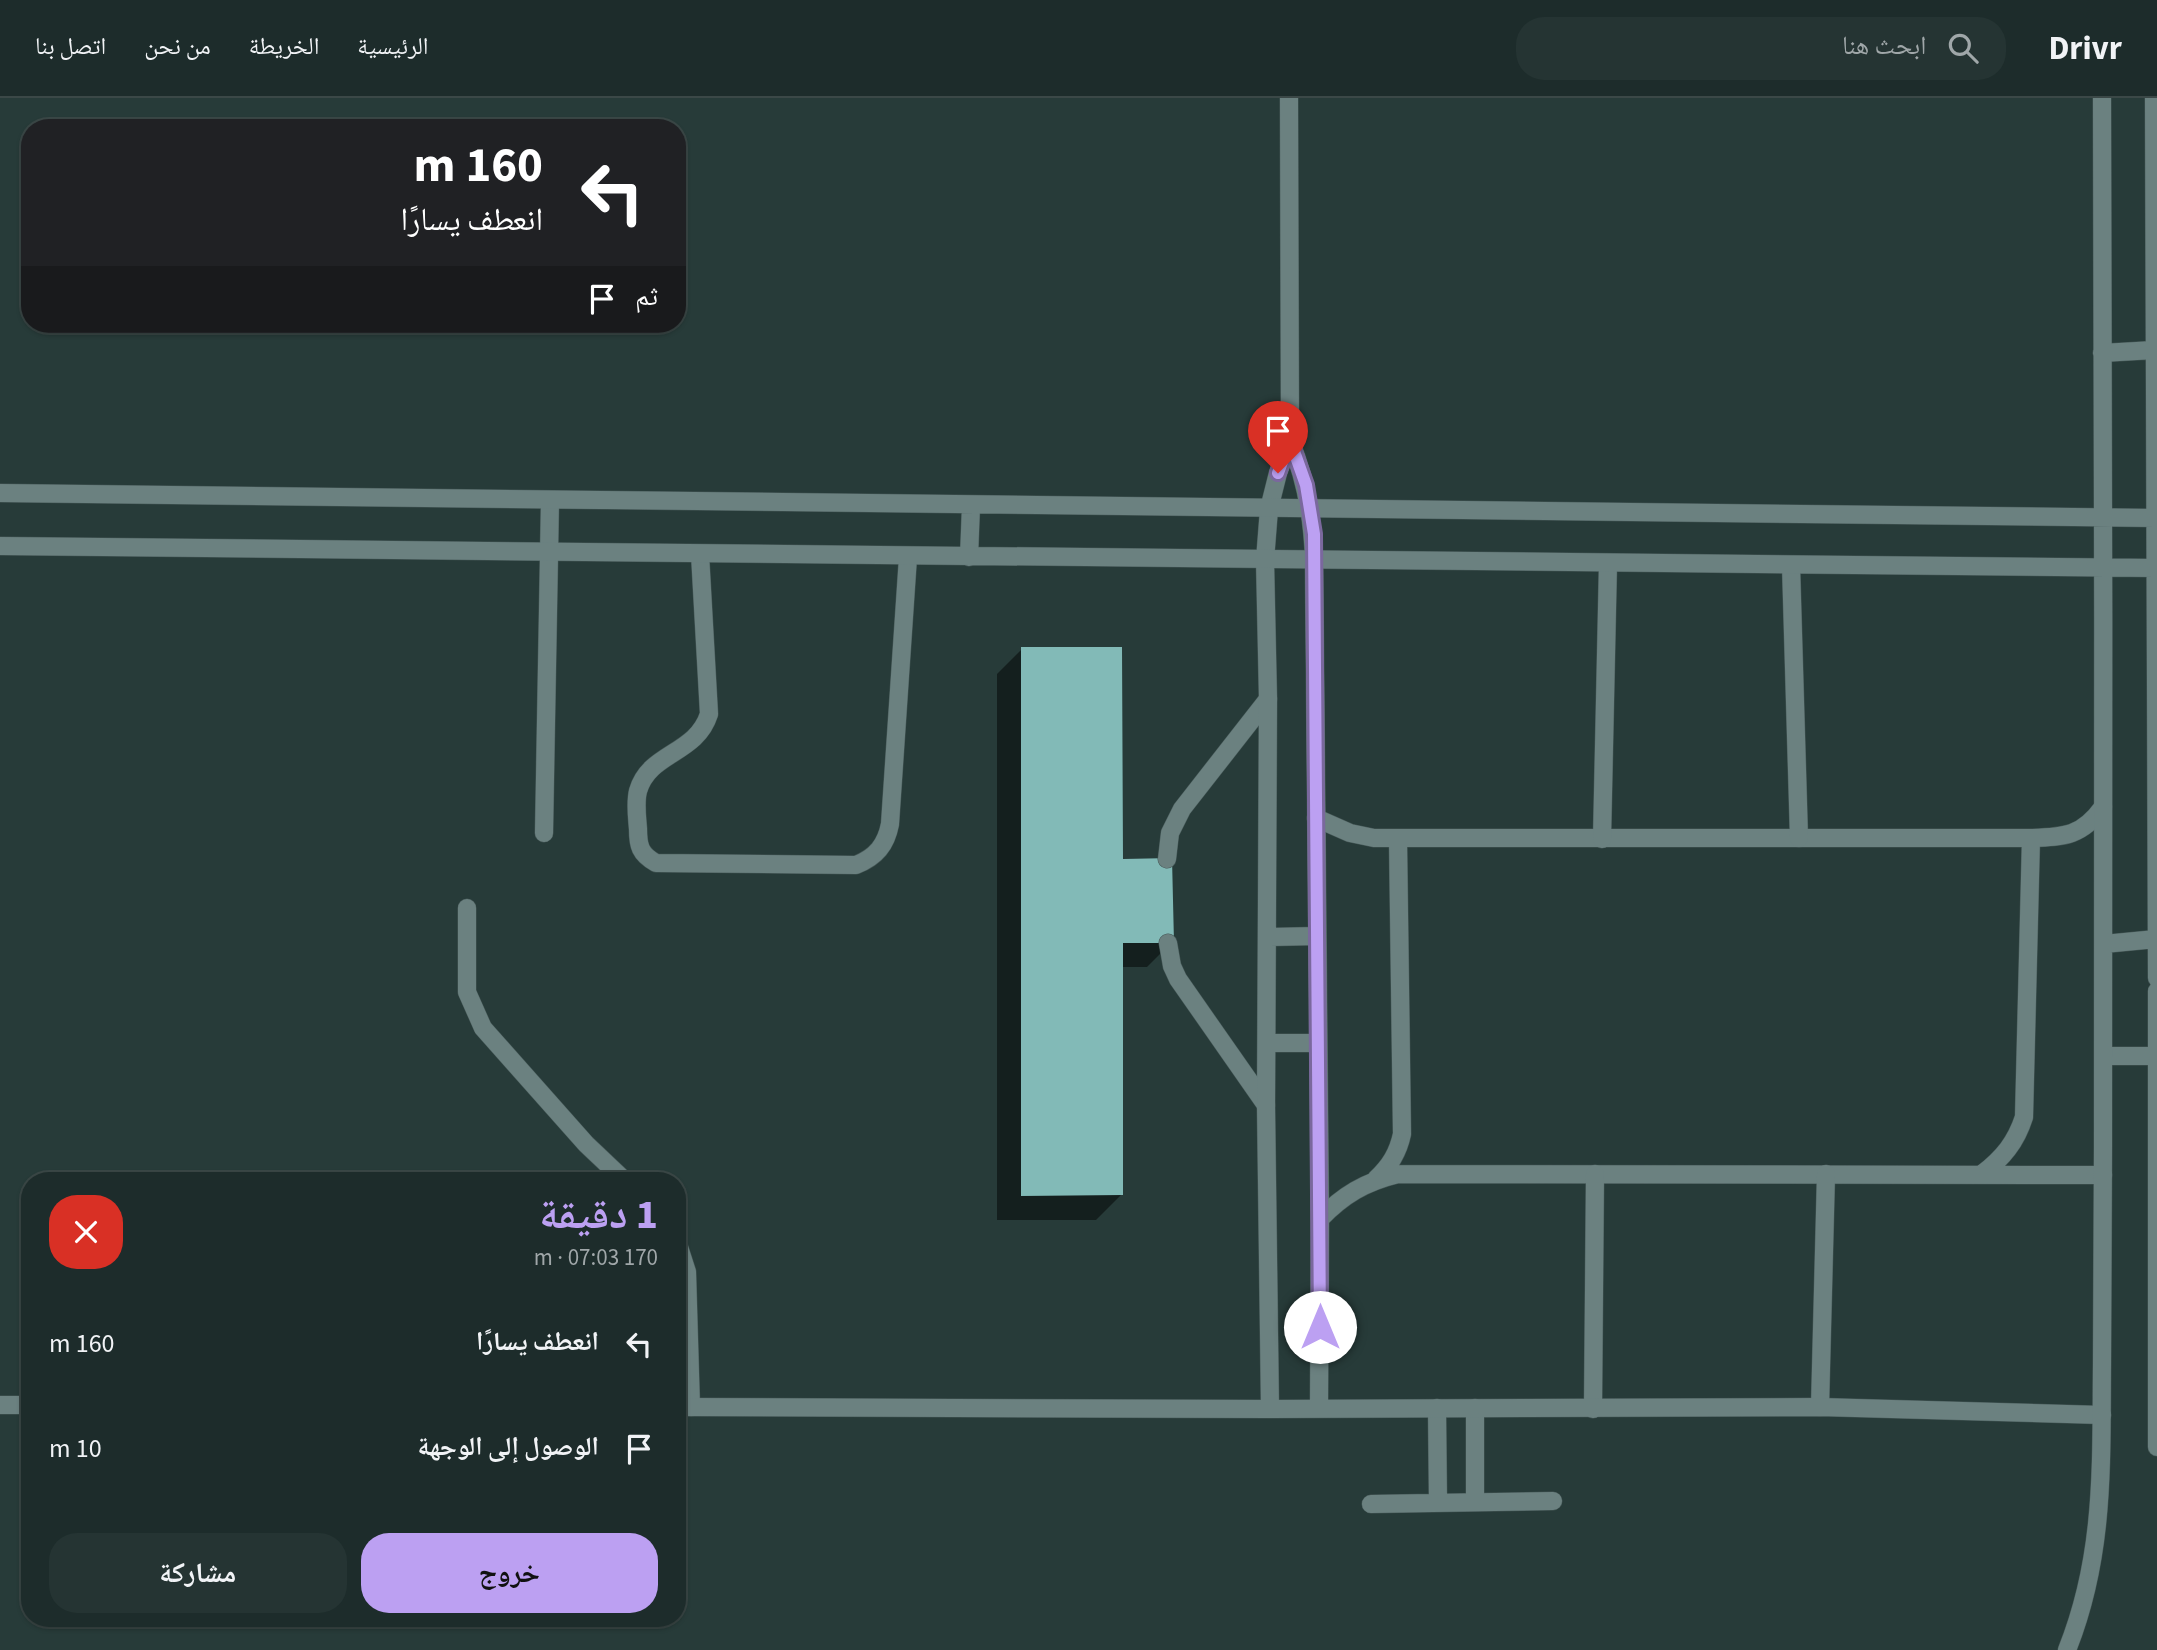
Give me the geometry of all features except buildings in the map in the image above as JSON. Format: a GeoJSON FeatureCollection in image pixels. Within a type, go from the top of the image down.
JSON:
{"type":"FeatureCollection","features":[{"type":"Feature","properties":{"kind":"street"},"geometry":{"type":"LineString","coordinates":[[1270,1409],[1266,1105],[1268,699],[1265,560],[1269,509],[1290,440],[1289,98]]}},
{"type":"Feature","properties":{"kind":"street"},"geometry":{"type":"LineString","coordinates":[[2067,1650],[2080,1615],[2099,1526],[2102,1415],[2102,98]]}},
{"type":"Feature","properties":{"kind":"street"},"geometry":{"type":"LineString","coordinates":[[2154,98],[2157,978]]}},
{"type":"Feature","properties":{"kind":"street"},"geometry":{"type":"LineString","coordinates":[[2102,354],[2154,350]]}},
{"type":"Feature","properties":{"kind":"street"},"geometry":{"type":"LineString","coordinates":[[1290,440],[1299,462],[1311,508],[1314,561],[1321,1219],[1319,1408]]}},
{"type":"Feature","properties":{"kind":"street"},"geometry":{"type":"LineString","coordinates":[[0,493],[2155,518]]}},
{"type":"Feature","properties":{"kind":"street"},"geometry":{"type":"LineString","coordinates":[[544,832],[550,500]]}},
{"type":"Feature","properties":{"kind":"street"},"geometry":{"type":"LineString","coordinates":[[969,557],[971,506]]}},
{"type":"Feature","properties":{"kind":"street"},"geometry":{"type":"LineString","coordinates":[[0,546],[2155,568]]}},
{"type":"Feature","properties":{"kind":"street"},"geometry":{"type":"LineString","coordinates":[[700,554],[709,714],[700,734],[652,769],[643,778],[639,789],[638,846],[643,854],[656,863],[856,865],[867,861],[883,845],[890,824],[908,556]]}},
{"type":"Feature","properties":{"kind":"street"},"geometry":{"type":"LineString","coordinates":[[1602,839],[1608,563]]}},
{"type":"Feature","properties":{"kind":"street"},"geometry":{"type":"LineString","coordinates":[[1791,565],[1798,838]]}},
{"type":"Feature","properties":{"kind":"street"},"geometry":{"type":"LineString","coordinates":[[1167,859],[1170,834],[1182,809],[1268,699]]}},
{"type":"Feature","properties":{"kind":"street"},"geometry":{"type":"LineString","coordinates":[[1315,818],[1350,833],[1398,839],[2031,838],[2065,836],[2078,831],[2092,822],[2103,807]]}},
{"type":"Feature","properties":{"kind":"street"},"geometry":{"type":"LineString","coordinates":[[1983,1174],[1999,1161],[2012,1144],[2024,1117],[2031,838]]}},
{"type":"Feature","properties":{"kind":"street"},"geometry":{"type":"LineString","coordinates":[[1376,1179],[1396,1155],[1402,1134],[1398,839]]}},
{"type":"Feature","properties":{"kind":"street"},"geometry":{"type":"LineString","coordinates":[[467,908],[467,992],[483,1028],[586,1144],[616,1172]]}},
{"type":"Feature","properties":{"kind":"street"},"geometry":{"type":"LineString","coordinates":[[1267,937],[1317,936]]}},
{"type":"Feature","properties":{"kind":"street"},"geometry":{"type":"LineString","coordinates":[[2104,944],[2156,939]]}},
{"type":"Feature","properties":{"kind":"street"},"geometry":{"type":"LineString","coordinates":[[1168,943],[1172,966],[1178,979],[1266,1105]]}},
{"type":"Feature","properties":{"kind":"street"},"geometry":{"type":"LineString","coordinates":[[2157,991],[2157,1447]]}},
{"type":"Feature","properties":{"kind":"street"},"geometry":{"type":"LineString","coordinates":[[1267,1043],[1318,1043]]}},
{"type":"Feature","properties":{"kind":"street"},"geometry":{"type":"LineString","coordinates":[[2104,1056],[2156,1056]]}},
{"type":"Feature","properties":{"kind":"street"},"geometry":{"type":"LineString","coordinates":[[1321,1219],[1334,1204],[1354,1190],[1376,1179],[1398,1174],[2103,1175]]}},
{"type":"Feature","properties":{"kind":"street"},"geometry":{"type":"LineString","coordinates":[[1593,1409],[1595,1174]]}},
{"type":"Feature","properties":{"kind":"street"},"geometry":{"type":"LineString","coordinates":[[1820,1407],[1826,1174]]}},
{"type":"Feature","properties":{"kind":"street"},"geometry":{"type":"LineString","coordinates":[[686,1269],[686,1317]]}},
{"type":"Feature","properties":{"kind":"street"},"geometry":{"type":"LineString","coordinates":[[0,1405],[21,1405]]}},
{"type":"Feature","properties":{"kind":"street"},"geometry":{"type":"LineString","coordinates":[[686,1407],[1820,1407],[2102,1415]]}},
{"type":"Feature","properties":{"kind":"street"},"geometry":{"type":"LineString","coordinates":[[1437,1408],[1438,1503]]}},
{"type":"Feature","properties":{"kind":"street"},"geometry":{"type":"LineString","coordinates":[[1475,1408],[1475,1502]]}},
{"type":"Feature","properties":{"kind":"street"},"geometry":{"type":"LineString","coordinates":[[1371,1503],[1553,1501]]}},
{"type":"Feature","properties":{"kind":"route"},"geometry":{"type":"LineString","coordinates":[[1278,473],[1290,440],[1306,485],[1314,534],[1320,1327]]}}]}
